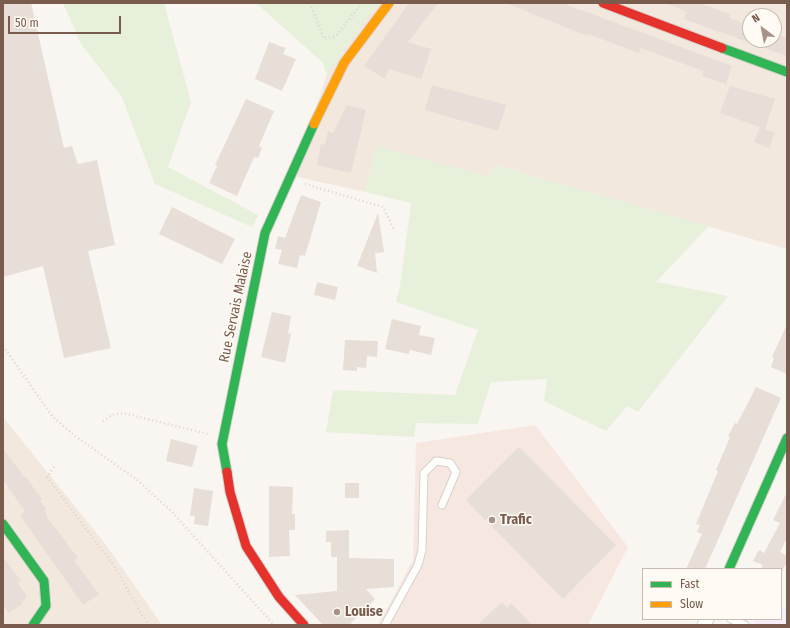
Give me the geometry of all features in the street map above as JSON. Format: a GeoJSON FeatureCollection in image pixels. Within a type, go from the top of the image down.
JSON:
{"type":"FeatureCollection","features":[{"type":"Feature","properties":{"kind":"street","name":"Rue Servais Malaise"},"geometry":{"type":"LineString","coordinates":[[304,625],[279,597],[246,546],[230,492],[222,444],[265,233],[288,180],[344,63],[389,3]]}},
{"type":"Feature","properties":{"kind":"street"},"geometry":{"type":"LineString","coordinates":[[603,3],[787,72]]}},
{"type":"Feature","properties":{"kind":"street"},"geometry":{"type":"LineString","coordinates":[[729,568],[787,438]]}},
{"type":"Feature","properties":{"kind":"street"},"geometry":{"type":"LineString","coordinates":[[3,524],[44,581],[46,606],[34,625]]}},
{"type":"Feature","properties":{"kind":"lane"},"geometry":{"type":"LineString","coordinates":[[385,625],[418,564],[422,550],[424,473],[436,461],[450,463],[456,472],[442,505]]}},
{"type":"Feature","properties":{"kind":"lane"},"geometry":{"type":"LineString","coordinates":[[733,620],[745,625]]}},
{"type":"Feature","properties":{"kind":"path"},"geometry":{"type":"LineString","coordinates":[[310,3],[324,39],[337,35],[362,3]]}},
{"type":"Feature","properties":{"kind":"path"},"geometry":{"type":"LineString","coordinates":[[288,180],[346,194],[383,207],[394,231]]}},
{"type":"Feature","properties":{"kind":"path"},"geometry":{"type":"LineString","coordinates":[[3,346],[52,416],[81,440],[136,478],[172,512],[274,625]]}},
{"type":"Feature","properties":{"kind":"path"},"geometry":{"type":"LineString","coordinates":[[103,421],[112,415],[123,413],[212,436]]}},
{"type":"Feature","properties":{"kind":"path"},"geometry":{"type":"LineString","coordinates":[[54,467],[47,477],[112,562],[148,625]]}},
{"type":"Feature","properties":{"kind":"shaded area"},"geometry":{"type":"Polygon","coordinates":[[[299,3],[787,3],[787,249],[494,165],[490,177],[376,147],[365,192],[294,176],[327,74],[299,3]]]}},
{"type":"Feature","properties":{"kind":"shaded area"},"geometry":{"type":"Polygon","coordinates":[[[3,417],[107,546],[162,625],[3,625],[3,417]]]}},
{"type":"Feature","properties":{"kind":"shaded area"},"geometry":{"type":"Polygon","coordinates":[[[535,425],[628,547],[588,625],[378,625],[413,560],[416,443],[535,425]]]}},
{"type":"Feature","properties":{"kind":"shaded area"},"geometry":{"type":"Polygon","coordinates":[[[782,608],[787,610],[787,625],[753,625],[756,620],[782,620],[782,608]]]}},
{"type":"Feature","properties":{"kind":"green space"},"geometry":{"type":"Polygon","coordinates":[[[63,3],[164,3],[191,102],[168,167],[258,215],[252,227],[155,184],[122,97],[81,44],[63,3]]]}},
{"type":"Feature","properties":{"kind":"green space"},"geometry":{"type":"Polygon","coordinates":[[[256,3],[377,3],[327,74],[322,62],[256,3]]]}},
{"type":"Feature","properties":{"kind":"green space"},"geometry":{"type":"Polygon","coordinates":[[[376,146],[490,177],[494,165],[709,226],[656,282],[728,296],[638,412],[627,406],[606,431],[544,401],[547,379],[491,382],[478,424],[416,423],[414,437],[326,432],[333,390],[455,395],[478,330],[396,302],[400,286],[411,203],[365,192],[376,146]]]}},
{"type":"Feature","properties":{"kind":"building"},"geometry":{"type":"Polygon","coordinates":[[[3,3],[31,3],[64,148],[72,146],[78,164],[97,160],[115,245],[88,251],[111,348],[64,358],[43,266],[3,277],[3,3]]]}},
{"type":"Feature","properties":{"kind":"building"},"geometry":{"type":"Polygon","coordinates":[[[409,3],[438,3],[408,42],[431,49],[421,79],[389,69],[385,79],[364,66],[409,3]]]}},
{"type":"Feature","properties":{"kind":"building"},"geometry":{"type":"Polygon","coordinates":[[[506,3],[562,3],[732,66],[726,84],[702,76],[704,71],[640,48],[639,53],[588,34],[587,36],[506,3]]]}},
{"type":"Feature","properties":{"kind":"building"},"geometry":{"type":"Polygon","coordinates":[[[666,3],[699,3],[730,14],[729,18],[742,22],[742,40],[684,19],[687,12],[666,3]]]}},
{"type":"Feature","properties":{"kind":"building"},"geometry":{"type":"Polygon","coordinates":[[[782,36],[787,38],[787,56],[765,48],[782,48],[782,36]]]}},
{"type":"Feature","properties":{"kind":"building"},"geometry":{"type":"Polygon","coordinates":[[[269,42],[286,48],[283,54],[296,59],[282,91],[255,79],[269,42]]]}},
{"type":"Feature","properties":{"kind":"building"},"geometry":{"type":"Polygon","coordinates":[[[432,85],[506,105],[498,131],[425,110],[432,85]]]}},
{"type":"Feature","properties":{"kind":"building"},"geometry":{"type":"Polygon","coordinates":[[[730,86],[775,99],[765,129],[720,113],[730,86]]]}},
{"type":"Feature","properties":{"kind":"building"},"geometry":{"type":"Polygon","coordinates":[[[246,99],[274,111],[259,146],[262,148],[258,158],[254,157],[237,196],[209,183],[217,166],[215,165],[246,99]]]}},
{"type":"Feature","properties":{"kind":"building"},"geometry":{"type":"Polygon","coordinates":[[[347,105],[366,110],[351,173],[317,165],[321,144],[325,145],[328,131],[333,133],[347,105]]]}},
{"type":"Feature","properties":{"kind":"building"},"geometry":{"type":"Polygon","coordinates":[[[760,127],[775,133],[769,148],[754,142],[760,127]]]}},
{"type":"Feature","properties":{"kind":"building"},"geometry":{"type":"Polygon","coordinates":[[[301,195],[321,202],[305,256],[300,255],[297,268],[278,264],[282,250],[275,249],[278,236],[285,238],[301,195]]]}},
{"type":"Feature","properties":{"kind":"building"},"geometry":{"type":"Polygon","coordinates":[[[172,207],[235,239],[222,264],[159,234],[172,207]]]}},
{"type":"Feature","properties":{"kind":"building"},"geometry":{"type":"Polygon","coordinates":[[[378,213],[384,252],[375,253],[377,273],[357,266],[378,213]]]}},
{"type":"Feature","properties":{"kind":"building"},"geometry":{"type":"Polygon","coordinates":[[[317,282],[338,287],[335,300],[314,295],[317,282]]]}},
{"type":"Feature","properties":{"kind":"building"},"geometry":{"type":"Polygon","coordinates":[[[272,312],[291,316],[288,333],[291,334],[285,363],[261,357],[272,312]]]}},
{"type":"Feature","properties":{"kind":"building"},"geometry":{"type":"Polygon","coordinates":[[[392,319],[421,326],[419,335],[435,338],[431,355],[410,350],[409,354],[385,349],[392,319]]]}},
{"type":"Feature","properties":{"kind":"building"},"geometry":{"type":"Polygon","coordinates":[[[787,324],[787,374],[771,367],[774,358],[772,357],[787,324]]]}},
{"type":"Feature","properties":{"kind":"building"},"geometry":{"type":"Polygon","coordinates":[[[345,340],[378,341],[377,357],[367,356],[366,368],[357,367],[357,371],[343,370],[345,340]]]}},
{"type":"Feature","properties":{"kind":"building"},"geometry":{"type":"Polygon","coordinates":[[[756,387],[781,398],[705,568],[686,568],[702,534],[697,532],[700,525],[696,524],[718,471],[716,470],[730,437],[728,436],[735,423],[737,424],[756,387]]]}},
{"type":"Feature","properties":{"kind":"building"},"geometry":{"type":"Polygon","coordinates":[[[171,439],[198,446],[192,467],[166,461],[171,439]]]}},
{"type":"Feature","properties":{"kind":"building"},"geometry":{"type":"Polygon","coordinates":[[[519,447],[616,545],[563,599],[466,500],[519,447]]]}},
{"type":"Feature","properties":{"kind":"building"},"geometry":{"type":"Polygon","coordinates":[[[3,449],[25,478],[26,477],[42,500],[40,501],[46,509],[47,517],[78,558],[74,561],[99,594],[83,605],[20,515],[25,511],[3,480],[3,449]]]}},
{"type":"Feature","properties":{"kind":"building"},"geometry":{"type":"Polygon","coordinates":[[[345,483],[359,483],[359,498],[345,498],[345,483]]]}},
{"type":"Feature","properties":{"kind":"building"},"geometry":{"type":"Polygon","coordinates":[[[269,486],[293,487],[292,514],[295,514],[295,530],[289,530],[290,556],[269,557],[269,486]]]}},
{"type":"Feature","properties":{"kind":"building"},"geometry":{"type":"Polygon","coordinates":[[[194,488],[213,491],[208,526],[194,524],[195,516],[190,516],[194,488]]]}},
{"type":"Feature","properties":{"kind":"building"},"geometry":{"type":"Polygon","coordinates":[[[787,492],[787,538],[780,552],[787,556],[787,561],[782,572],[782,568],[762,568],[763,565],[753,561],[759,550],[764,553],[780,523],[773,520],[787,492]]]}},
{"type":"Feature","properties":{"kind":"building"},"geometry":{"type":"Polygon","coordinates":[[[349,530],[349,558],[394,559],[394,587],[366,589],[375,599],[349,625],[323,625],[295,595],[337,591],[337,557],[331,557],[331,542],[326,542],[326,531],[349,530]]]}},
{"type":"Feature","properties":{"kind":"building"},"geometry":{"type":"Polygon","coordinates":[[[3,557],[21,581],[18,583],[27,597],[21,602],[23,603],[9,613],[3,604],[3,557]]]}},
{"type":"Feature","properties":{"kind":"building"},"geometry":{"type":"Polygon","coordinates":[[[502,602],[507,608],[511,603],[532,625],[478,625],[502,602]]]}},
{"type":"Feature","properties":{"kind":"traffic: fast"},"geometry":{"type":"LineString","coordinates":[[722,48],[787,72]]}},
{"type":"Feature","properties":{"kind":"traffic: fast"},"geometry":{"type":"LineString","coordinates":[[227,472],[222,444],[265,233],[314,124]]}},
{"type":"Feature","properties":{"kind":"traffic: fast"},"geometry":{"type":"LineString","coordinates":[[729,568],[787,438]]}},
{"type":"Feature","properties":{"kind":"traffic: fast"},"geometry":{"type":"LineString","coordinates":[[3,524],[44,581],[46,606],[33,625]]}},
{"type":"Feature","properties":{"kind":"traffic: slow"},"geometry":{"type":"LineString","coordinates":[[314,124],[344,63],[389,3]]}},
{"type":"Feature","properties":{"kind":"traffic: jam"},"geometry":{"type":"LineString","coordinates":[[603,3],[722,48]]}},
{"type":"Feature","properties":{"kind":"traffic: jam"},"geometry":{"type":"LineString","coordinates":[[227,472],[230,492],[246,546],[279,597],[304,625]]}},
{"type":"Feature","properties":{"kind":"place","name":"Trafic"},"geometry":{"type":"Point","coordinates":[492,520]}},
{"type":"Feature","properties":{"kind":"place","name":"Louise"},"geometry":{"type":"Point","coordinates":[337,612]}}]}
